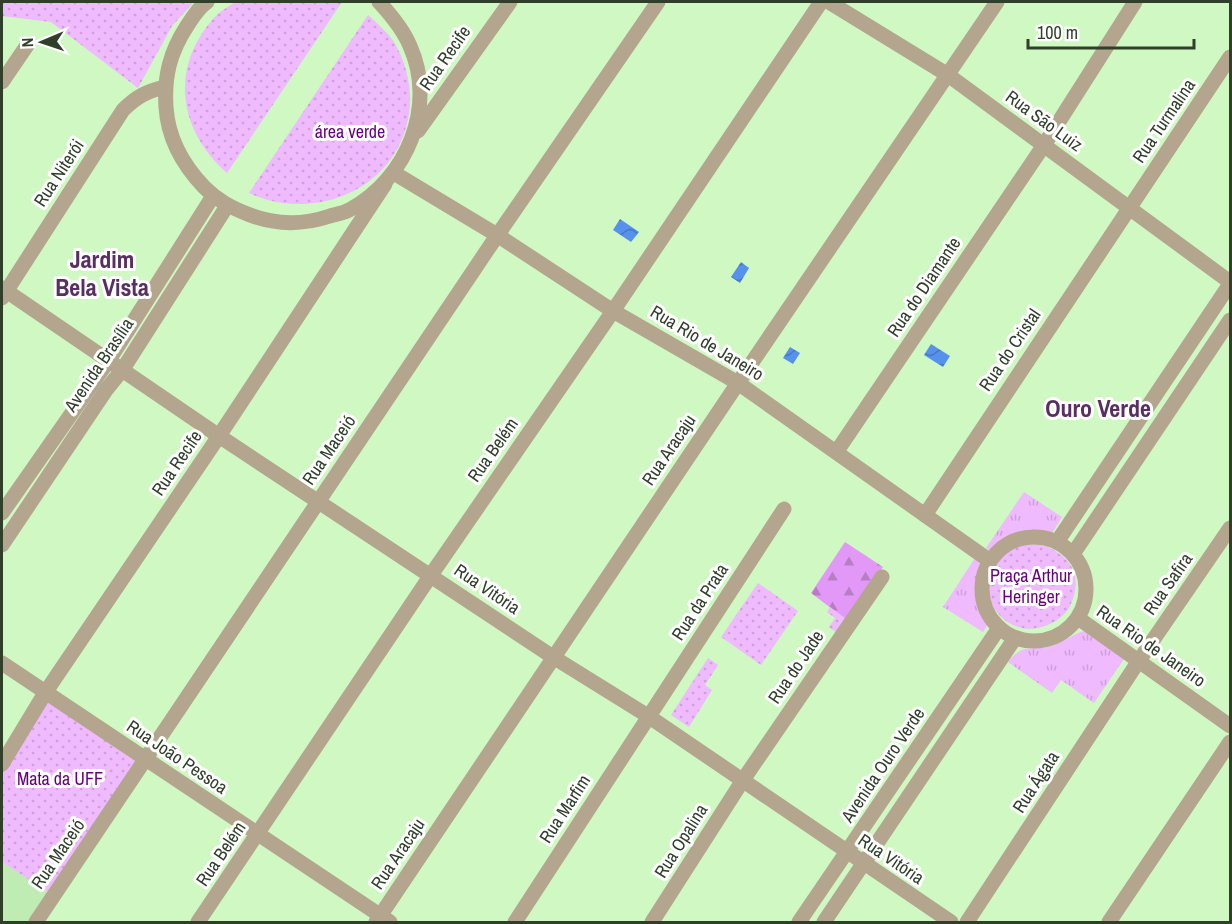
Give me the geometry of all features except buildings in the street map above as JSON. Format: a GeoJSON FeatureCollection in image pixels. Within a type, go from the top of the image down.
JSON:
{"type":"FeatureCollection","features":[{"type":"Feature","properties":{"kind":"street"},"geometry":{"type":"LineString","coordinates":[[207,2],[200,7],[176,43],[168,64],[165,87],[167,118],[176,147],[192,174],[213,196],[227,206],[267,221],[310,223],[350,210],[389,179]]}},
{"type":"Feature","properties":{"kind":"street"},"geometry":{"type":"LineString","coordinates":[[379,2],[396,20],[411,47],[419,76],[420,107],[413,138]]}},
{"type":"Feature","properties":{"kind":"street","name":"Rua Recife"},"geometry":{"type":"LineString","coordinates":[[2,764],[45,693],[219,436],[389,179],[413,138],[510,2]]}},
{"type":"Feature","properties":{"kind":"street","name":"Rua Maceió"},"geometry":{"type":"LineString","coordinates":[[36,922],[497,235],[658,2]]}},
{"type":"Feature","properties":{"kind":"street","name":"Rua Belém"},"geometry":{"type":"LineString","coordinates":[[198,922],[821,2]]}},
{"type":"Feature","properties":{"kind":"street","name":"Rua São Luiz"},"geometry":{"type":"LineString","coordinates":[[829,2],[948,75],[1130,206],[1230,283]]}},
{"type":"Feature","properties":{"kind":"street","name":"Rua Aracaju"},"geometry":{"type":"LineString","coordinates":[[382,920],[554,657],[997,2]]}},
{"type":"Feature","properties":{"kind":"street","name":"Rua do Diamante"},"geometry":{"type":"LineString","coordinates":[[837,451],[1044,145],[1136,2]]}},
{"type":"Feature","properties":{"kind":"street"},"geometry":{"type":"LineString","coordinates":[[2,82],[28,44]]}},
{"type":"Feature","properties":{"kind":"street","name":"Rua Turmalina"},"geometry":{"type":"LineString","coordinates":[[1130,206],[1230,57]]}},
{"type":"Feature","properties":{"kind":"street","name":"Rua Niterói"},"geometry":{"type":"LineString","coordinates":[[3,293],[123,110],[141,95],[165,87]]}},
{"type":"Feature","properties":{"kind":"street","name":"Rua Rio de Janeiro"},"geometry":{"type":"LineString","coordinates":[[389,179],[497,235],[613,311],[738,383],[990,561]]}},
{"type":"Feature","properties":{"kind":"street","name":"Avenida Brasília"},"geometry":{"type":"LineString","coordinates":[[2,513],[109,360],[213,196]]}},
{"type":"Feature","properties":{"kind":"street","name":"Avenida Brasília"},"geometry":{"type":"LineString","coordinates":[[2,546],[106,390],[123,369],[227,206]]}},
{"type":"Feature","properties":{"kind":"street","name":"Rua do Cristal"},"geometry":{"type":"LineString","coordinates":[[925,515],[1130,206]]}},
{"type":"Feature","properties":{"kind":"street"},"geometry":{"type":"LineString","coordinates":[[1058,542],[1230,283]]}},
{"type":"Feature","properties":{"kind":"street","name":"Rua Vitória"},"geometry":{"type":"LineString","coordinates":[[3,293],[123,369],[219,436],[554,657],[648,716],[951,922]]}},
{"type":"Feature","properties":{"kind":"street"},"geometry":{"type":"LineString","coordinates":[[1073,554],[1230,320]]}},
{"type":"Feature","properties":{"kind":"street","name":"Rua da Prata"},"geometry":{"type":"LineString","coordinates":[[648,716],[784,510]]}},
{"type":"Feature","properties":{"kind":"street","name":"Rua Safira"},"geometry":{"type":"LineString","coordinates":[[1138,662],[1230,528]]}},
{"type":"Feature","properties":{"kind":"street"},"geometry":{"type":"LineString","coordinates":[[1036,537],[1058,542],[1073,554],[1085,578],[1086,592],[1084,606],[1069,629],[1050,639],[1029,642],[1015,638],[999,628],[990,617],[984,603],[983,581],[990,561],[997,552],[1015,540],[1036,537]]}},
{"type":"Feature","properties":{"kind":"street","name":"Rua do Jade"},"geometry":{"type":"LineString","coordinates":[[743,780],[882,577]]}},
{"type":"Feature","properties":{"kind":"street","name":"Rua Rio de Janeiro"},"geometry":{"type":"LineString","coordinates":[[1078,618],[1230,726]]}},
{"type":"Feature","properties":{"kind":"street","name":"Avenida Ouro Verde"},"geometry":{"type":"LineString","coordinates":[[799,922],[999,628]]}},
{"type":"Feature","properties":{"kind":"street"},"geometry":{"type":"LineString","coordinates":[[824,922],[1015,638]]}},
{"type":"Feature","properties":{"kind":"street","name":"Rua Ágata"},"geometry":{"type":"LineString","coordinates":[[967,922],[1138,662]]}},
{"type":"Feature","properties":{"kind":"street","name":"Rua João Pessoa"},"geometry":{"type":"LineString","coordinates":[[2,663],[382,920]]}},
{"type":"Feature","properties":{"kind":"street","name":"Rua Marfim"},"geometry":{"type":"LineString","coordinates":[[515,922],[648,716]]}},
{"type":"Feature","properties":{"kind":"street"},"geometry":{"type":"LineString","coordinates":[[1109,922],[1230,742]]}},
{"type":"Feature","properties":{"kind":"street","name":"Rua Opalina"},"geometry":{"type":"LineString","coordinates":[[652,922],[743,780]]}},
{"type":"Feature","properties":{"kind":"shaded area"},"geometry":{"type":"Polygon","coordinates":[[[2,862],[50,893],[31,922],[2,922],[2,862]]]}},
{"type":"Feature","properties":{"kind":"green space"},"geometry":{"type":"Polygon","coordinates":[[[2,2],[194,2],[172,26],[138,88],[51,22],[2,16],[2,2]]]}},
{"type":"Feature","properties":{"kind":"green space","name":"área verde"},"geometry":{"type":"Polygon","coordinates":[[[235,2],[342,2],[227,173],[198,138],[190,119],[185,79],[190,58],[199,38],[215,16],[235,2]]]}},
{"type":"Feature","properties":{"kind":"green space","name":"área verde"},"geometry":{"type":"Polygon","coordinates":[[[368,15],[394,42],[408,80],[410,104],[405,132],[393,157],[375,176],[354,191],[329,200],[303,204],[276,202],[249,193],[368,15]]]}},
{"type":"Feature","properties":{"kind":"green space"},"geometry":{"type":"Polygon","coordinates":[[[1024,492],[1062,517],[1051,535],[1032,532],[1017,533],[990,551],[986,548],[1024,492]]]}},
{"type":"Feature","properties":{"kind":"green space"},"geometry":{"type":"Polygon","coordinates":[[[845,542],[883,567],[848,621],[811,593],[845,542]]]}},
{"type":"Feature","properties":{"kind":"green space","name":"Praça Arthur Heringer"},"geometry":{"type":"Polygon","coordinates":[[[1020,542],[1034,543],[1057,552],[1066,559],[1075,580],[1075,592],[1064,614],[1050,624],[1031,629],[1014,625],[1000,616],[991,602],[987,586],[990,569],[1000,554],[1020,542]]]}},
{"type":"Feature","properties":{"kind":"green space"},"geometry":{"type":"Polygon","coordinates":[[[975,558],[981,561],[975,592],[988,624],[983,632],[943,607],[975,558]]]}},
{"type":"Feature","properties":{"kind":"green space"},"geometry":{"type":"Polygon","coordinates":[[[758,583],[798,611],[761,665],[721,637],[758,583]]]}},
{"type":"Feature","properties":{"kind":"green space"},"geometry":{"type":"Polygon","coordinates":[[[830,607],[848,620],[838,634],[829,627],[835,618],[827,612],[830,607]]]}},
{"type":"Feature","properties":{"kind":"green space"},"geometry":{"type":"Polygon","coordinates":[[[1084,631],[1124,659],[1094,703],[1061,680],[1052,693],[1008,662],[1020,651],[1050,647],[1084,631]]]}},
{"type":"Feature","properties":{"kind":"green space"},"geometry":{"type":"Polygon","coordinates":[[[708,658],[718,665],[705,685],[712,690],[689,727],[671,715],[708,658]]]}},
{"type":"Feature","properties":{"kind":"green space","name":"Mata da UFF"},"geometry":{"type":"Polygon","coordinates":[[[46,700],[137,762],[50,893],[2,862],[2,768],[46,700]]]}},
{"type":"Feature","properties":{"kind":"water"},"geometry":{"type":"Polygon","coordinates":[[[620,219],[639,232],[631,242],[613,230],[620,219]]]}},
{"type":"Feature","properties":{"kind":"water"},"geometry":{"type":"Polygon","coordinates":[[[741,262],[749,268],[740,283],[731,277],[741,262]]]}},
{"type":"Feature","properties":{"kind":"water"},"geometry":{"type":"Polygon","coordinates":[[[931,344],[950,356],[943,367],[924,355],[931,344]]]}},
{"type":"Feature","properties":{"kind":"water"},"geometry":{"type":"Polygon","coordinates":[[[790,347],[800,353],[793,364],[783,358],[790,347]]]}},
{"type":"Feature","properties":{"kind":"district","name":"Jardim Bela Vista"},"geometry":{"type":"Point","coordinates":[102,274]}},
{"type":"Feature","properties":{"kind":"district","name":"Ouro Verde"},"geometry":{"type":"Point","coordinates":[1098,409]}}]}
